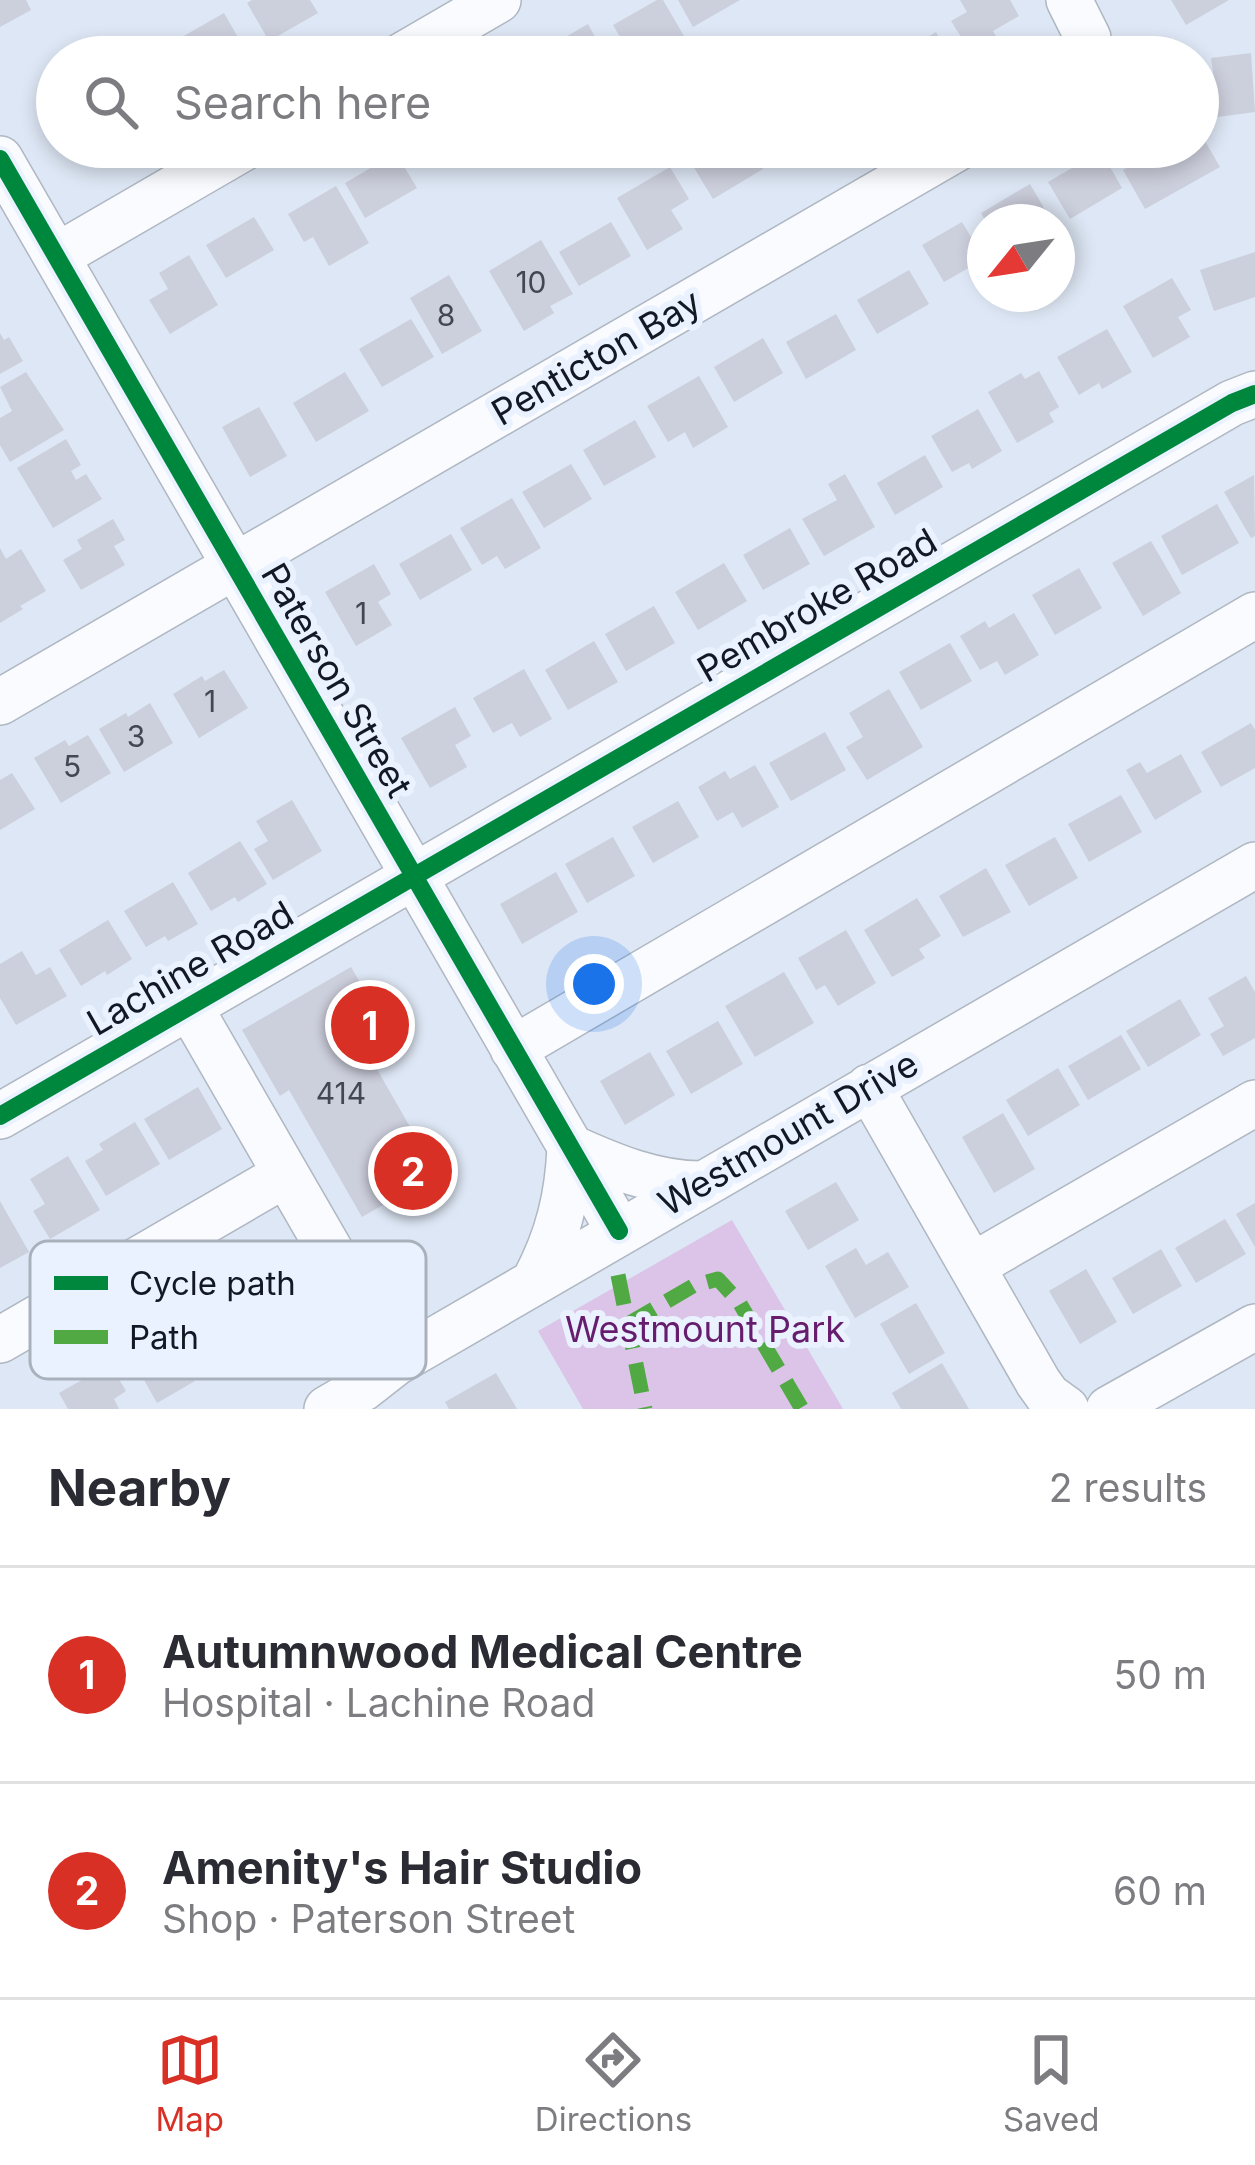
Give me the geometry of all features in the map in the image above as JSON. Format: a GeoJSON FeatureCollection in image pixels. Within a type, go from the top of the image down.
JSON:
{"type":"FeatureCollection","features":[{"type":"Feature","properties":{"kind":"street"},"geometry":{"type":"LineString","coordinates":[[436,36],[498,0]]}},
{"type":"Feature","properties":{"kind":"street"},"geometry":{"type":"LineString","coordinates":[[1070,0],[1087,36]]}},
{"type":"Feature","properties":{"kind":"street","name":"Paterson Street"},"geometry":{"type":"LineString","coordinates":[[0,159],[619,1232]]}},
{"type":"Feature","properties":{"kind":"street"},"geometry":{"type":"LineString","coordinates":[[57,256],[208,168]]}},
{"type":"Feature","properties":{"kind":"street","name":"Penticton Bay"},"geometry":{"type":"LineString","coordinates":[[0,701],[923,168]]}},
{"type":"Feature","properties":{"kind":"street","name":"Pembroke Road"},"geometry":{"type":"LineString","coordinates":[[413,878],[1211,415],[1255,394]]}},
{"type":"Feature","properties":{"kind":"street"},"geometry":{"type":"LineString","coordinates":[[513,1049],[1255,615]]}},
{"type":"Feature","properties":{"kind":"street","name":"Westmount Drive"},"geometry":{"type":"LineString","coordinates":[[426,1352],[535,1280],[1255,865]]}},
{"type":"Feature","properties":{"kind":"street","name":"Lachine Road"},"geometry":{"type":"LineString","coordinates":[[0,1116],[413,878]]}},
{"type":"Feature","properties":{"kind":"street"},"geometry":{"type":"LineString","coordinates":[[189,1006],[286,1174],[310,1241]]}},
{"type":"Feature","properties":{"kind":"street"},"geometry":{"type":"LineString","coordinates":[[869,1087],[1048,1396],[1066,1409]]}},
{"type":"Feature","properties":{"kind":"street"},"geometry":{"type":"LineString","coordinates":[[972,1267],[1255,1103]]}},
{"type":"Feature","properties":{"kind":"street"},"geometry":{"type":"LineString","coordinates":[[535,1280],[558,1230],[570,1148],[640,1175],[701,1184]]}},
{"type":"Feature","properties":{"kind":"street"},"geometry":{"type":"LineString","coordinates":[[171,1241],[286,1174]]}},
{"type":"Feature","properties":{"kind":"street"},"geometry":{"type":"LineString","coordinates":[[0,1340],[30,1323]]}},
{"type":"Feature","properties":{"kind":"street"},"geometry":{"type":"LineString","coordinates":[[1109,1409],[1255,1327]]}},
{"type":"Feature","properties":{"kind":"green space","name":"Westmount Park"},"geometry":{"type":"Polygon","coordinates":[[[732,1220],[843,1409],[583,1409],[538,1331],[732,1220]]]}},
{"type":"Feature","properties":{"kind":"building"},"geometry":{"type":"Polygon","coordinates":[[[0,0],[26,0],[31,10],[0,27],[0,0]]]}},
{"type":"Feature","properties":{"kind":"building"},"geometry":{"type":"Polygon","coordinates":[[[310,0],[318,13],[278,36],[266,36],[247,3],[310,0]]]}},
{"type":"Feature","properties":{"kind":"building"},"geometry":{"type":"Polygon","coordinates":[[[663,0],[684,36],[620,36],[613,25],[663,0]]]}},
{"type":"Feature","properties":{"kind":"building"},"geometry":{"type":"Polygon","coordinates":[[[678,0],[740,0],[693,27],[678,0]]]}},
{"type":"Feature","properties":{"kind":"building"},"geometry":{"type":"Polygon","coordinates":[[[960,0],[1010,0],[1019,16],[993,31],[996,36],[960,36],[951,21],[967,12],[960,0]]]}},
{"type":"Feature","properties":{"kind":"building"},"geometry":{"type":"Polygon","coordinates":[[[1171,0],[1229,0],[1186,25],[1171,0]]]}},
{"type":"Feature","properties":{"kind":"building"},"geometry":{"type":"Polygon","coordinates":[[[224,13],[237,36],[184,36],[224,13]]]}},
{"type":"Feature","properties":{"kind":"building"},"geometry":{"type":"Polygon","coordinates":[[[588,24],[595,36],[567,36],[588,24]]]}},
{"type":"Feature","properties":{"kind":"building"},"geometry":{"type":"Polygon","coordinates":[[[1251,53],[1255,112],[1219,117],[1219,57],[1251,53]]]}},
{"type":"Feature","properties":{"kind":"building"},"geometry":{"type":"Polygon","coordinates":[[[370,168],[405,168],[417,188],[365,218],[345,183],[370,168]]]}},
{"type":"Feature","properties":{"kind":"building"},"geometry":{"type":"Polygon","coordinates":[[[671,168],[689,199],[671,210],[683,229],[647,250],[617,198],[671,168]]]}},
{"type":"Feature","properties":{"kind":"building"},"geometry":{"type":"Polygon","coordinates":[[[694,168],[762,168],[763,169],[713,199],[694,168]]]}},
{"type":"Feature","properties":{"kind":"building"},"geometry":{"type":"Polygon","coordinates":[[[1072,168],[1111,168],[1122,188],[1075,216],[1075,204],[1061,204],[1048,182],[1072,168]]]}},
{"type":"Feature","properties":{"kind":"building"},"geometry":{"type":"Polygon","coordinates":[[[1127,168],[1218,168],[1145,209],[1123,170],[1127,168]]]}},
{"type":"Feature","properties":{"kind":"building"},"geometry":{"type":"Polygon","coordinates":[[[1030,184],[1042,204],[996,204],[1030,184]]]}},
{"type":"Feature","properties":{"kind":"building"},"geometry":{"type":"Polygon","coordinates":[[[336,186],[369,243],[329,266],[313,237],[304,242],[288,214],[336,186]]]}},
{"type":"Feature","properties":{"kind":"building"},"geometry":{"type":"Polygon","coordinates":[[[254,217],[274,250],[226,278],[206,245],[254,217]]]}},
{"type":"Feature","properties":{"kind":"building"},"geometry":{"type":"Polygon","coordinates":[[[611,222],[631,256],[579,286],[559,252],[611,222]]]}},
{"type":"Feature","properties":{"kind":"building"},"geometry":{"type":"Polygon","coordinates":[[[962,222],[967,230],[967,269],[944,282],[922,245],[962,222]]]}},
{"type":"Feature","properties":{"kind":"building"},"geometry":{"type":"Polygon","coordinates":[[[541,240],[573,294],[550,306],[554,313],[524,331],[489,271],[541,240]]]}},
{"type":"Feature","properties":{"kind":"building"},"geometry":{"type":"Polygon","coordinates":[[[1255,252],[1255,297],[1214,311],[1200,270],[1255,252]]]}},
{"type":"Feature","properties":{"kind":"building"},"geometry":{"type":"Polygon","coordinates":[[[189,255],[218,305],[170,334],[149,300],[168,289],[159,273],[189,255]]]}},
{"type":"Feature","properties":{"kind":"building"},"geometry":{"type":"Polygon","coordinates":[[[909,270],[929,304],[877,334],[857,300],[909,270]]]}},
{"type":"Feature","properties":{"kind":"building"},"geometry":{"type":"Polygon","coordinates":[[[449,275],[482,331],[442,354],[410,298],[449,275]]]}},
{"type":"Feature","properties":{"kind":"building"},"geometry":{"type":"Polygon","coordinates":[[[1172,278],[1191,310],[1178,317],[1190,337],[1153,358],[1123,306],[1172,278]]]}},
{"type":"Feature","properties":{"kind":"building"},"geometry":{"type":"Polygon","coordinates":[[[836,314],[856,350],[806,379],[786,342],[836,314]]]}},
{"type":"Feature","properties":{"kind":"building"},"geometry":{"type":"Polygon","coordinates":[[[411,319],[434,357],[382,387],[359,349],[411,319]]]}},
{"type":"Feature","properties":{"kind":"building"},"geometry":{"type":"Polygon","coordinates":[[[1107,329],[1132,372],[1102,389],[1099,383],[1079,395],[1057,357],[1107,329]]]}},
{"type":"Feature","properties":{"kind":"building"},"geometry":{"type":"Polygon","coordinates":[[[0,333],[4,340],[9,337],[23,361],[0,374],[0,333]]]}},
{"type":"Feature","properties":{"kind":"building"},"geometry":{"type":"Polygon","coordinates":[[[763,338],[783,373],[734,402],[714,367],[763,338]]]}},
{"type":"Feature","properties":{"kind":"building"},"geometry":{"type":"Polygon","coordinates":[[[1039,371],[1059,407],[1049,413],[1054,422],[1017,443],[988,392],[1021,373],[1025,379],[1039,371]]]}},
{"type":"Feature","properties":{"kind":"building"},"geometry":{"type":"Polygon","coordinates":[[[26,372],[64,430],[10,462],[0,445],[0,418],[12,411],[0,387],[26,372]]]}},
{"type":"Feature","properties":{"kind":"building"},"geometry":{"type":"Polygon","coordinates":[[[345,372],[369,411],[316,442],[293,403],[345,372]]]}},
{"type":"Feature","properties":{"kind":"building"},"geometry":{"type":"Polygon","coordinates":[[[699,376],[728,427],[693,448],[685,432],[668,442],[647,406],[699,376]]]}},
{"type":"Feature","properties":{"kind":"building"},"geometry":{"type":"Polygon","coordinates":[[[259,407],[287,456],[250,477],[222,427],[259,407]]]}},
{"type":"Feature","properties":{"kind":"building"},"geometry":{"type":"Polygon","coordinates":[[[978,409],[1002,451],[972,469],[969,463],[952,472],[931,436],[978,409]]]}},
{"type":"Feature","properties":{"kind":"building"},"geometry":{"type":"Polygon","coordinates":[[[635,420],[656,457],[604,486],[583,450],[635,420]]]}},
{"type":"Feature","properties":{"kind":"building"},"geometry":{"type":"Polygon","coordinates":[[[66,439],[81,465],[71,471],[76,480],[86,474],[102,499],[53,528],[17,468],[66,439]]]}},
{"type":"Feature","properties":{"kind":"building"},"geometry":{"type":"Polygon","coordinates":[[[925,455],[943,487],[895,515],[877,483],[925,455]]]}},
{"type":"Feature","properties":{"kind":"building"},"geometry":{"type":"Polygon","coordinates":[[[571,464],[592,499],[544,528],[522,492],[571,464]]]}},
{"type":"Feature","properties":{"kind":"building"},"geometry":{"type":"Polygon","coordinates":[[[845,474],[875,527],[824,556],[802,519],[837,500],[828,484],[845,474]]]}},
{"type":"Feature","properties":{"kind":"building"},"geometry":{"type":"Polygon","coordinates":[[[1254,475],[1255,536],[1251,538],[1224,492],[1254,475]]]}},
{"type":"Feature","properties":{"kind":"building"},"geometry":{"type":"Polygon","coordinates":[[[512,498],[541,548],[505,569],[497,556],[482,565],[460,528],[512,498]]]}},
{"type":"Feature","properties":{"kind":"building"},"geometry":{"type":"Polygon","coordinates":[[[1217,504],[1239,543],[1182,575],[1161,536],[1217,504]]]}},
{"type":"Feature","properties":{"kind":"building"},"geometry":{"type":"Polygon","coordinates":[[[113,519],[125,540],[114,546],[125,565],[81,590],[63,560],[82,549],[77,540],[113,519]]]}},
{"type":"Feature","properties":{"kind":"building"},"geometry":{"type":"Polygon","coordinates":[[[790,528],[810,564],[763,590],[743,555],[790,528]]]}},
{"type":"Feature","properties":{"kind":"building"},"geometry":{"type":"Polygon","coordinates":[[[451,534],[472,570],[420,600],[399,564],[451,534]]]}},
{"type":"Feature","properties":{"kind":"building"},"geometry":{"type":"Polygon","coordinates":[[[1151,541],[1181,593],[1143,616],[1112,563],[1151,541]]]}},
{"type":"Feature","properties":{"kind":"building"},"geometry":{"type":"Polygon","coordinates":[[[0,548],[6,559],[21,549],[46,591],[0,623],[0,548]]]}},
{"type":"Feature","properties":{"kind":"building"},"geometry":{"type":"Polygon","coordinates":[[[724,563],[747,601],[698,630],[675,592],[724,563]]]}},
{"type":"Feature","properties":{"kind":"building"},"geometry":{"type":"Polygon","coordinates":[[[374,564],[391,594],[378,602],[392,625],[356,646],[325,592],[374,564]]]}},
{"type":"Feature","properties":{"kind":"building"},"geometry":{"type":"Polygon","coordinates":[[[1079,568],[1102,608],[1055,635],[1032,595],[1079,568]]]}},
{"type":"Feature","properties":{"kind":"building"},"geometry":{"type":"Polygon","coordinates":[[[654,606],[675,643],[626,671],[605,634],[654,606]]]}},
{"type":"Feature","properties":{"kind":"building"},"geometry":{"type":"Polygon","coordinates":[[[1014,613],[1039,655],[1005,675],[997,661],[980,670],[960,636],[985,621],[989,628],[1014,613]]]}},
{"type":"Feature","properties":{"kind":"building"},"geometry":{"type":"Polygon","coordinates":[[[594,641],[618,682],[568,710],[545,670],[594,641]]]}},
{"type":"Feature","properties":{"kind":"building"},"geometry":{"type":"Polygon","coordinates":[[[950,643],[972,681],[921,710],[899,672],[950,643]]]}},
{"type":"Feature","properties":{"kind":"building"},"geometry":{"type":"Polygon","coordinates":[[[524,669],[552,719],[520,737],[512,723],[493,733],[473,698],[524,669]]]}},
{"type":"Feature","properties":{"kind":"building"},"geometry":{"type":"Polygon","coordinates":[[[224,670],[248,708],[199,738],[173,694],[202,676],[205,681],[224,670]]]}},
{"type":"Feature","properties":{"kind":"building"},"geometry":{"type":"Polygon","coordinates":[[[889,689],[923,747],[867,780],[846,747],[863,737],[849,713],[889,689]]]}},
{"type":"Feature","properties":{"kind":"building"},"geometry":{"type":"Polygon","coordinates":[[[150,703],[173,743],[124,772],[99,729],[150,703]]]}},
{"type":"Feature","properties":{"kind":"building"},"geometry":{"type":"Polygon","coordinates":[[[455,707],[471,736],[455,745],[467,767],[430,788],[401,738],[455,707]]]}},
{"type":"Feature","properties":{"kind":"building"},"geometry":{"type":"Polygon","coordinates":[[[1251,723],[1255,768],[1221,787],[1201,752],[1251,723]]]}},
{"type":"Feature","properties":{"kind":"building"},"geometry":{"type":"Polygon","coordinates":[[[825,732],[846,770],[791,801],[769,763],[825,732]]]}},
{"type":"Feature","properties":{"kind":"building"},"geometry":{"type":"Polygon","coordinates":[[[88,735],[111,773],[61,803],[34,758],[65,740],[69,746],[88,735]]]}},
{"type":"Feature","properties":{"kind":"building"},"geometry":{"type":"Polygon","coordinates":[[[1181,754],[1202,792],[1155,820],[1126,770],[1140,762],[1147,773],[1181,754]]]}},
{"type":"Feature","properties":{"kind":"building"},"geometry":{"type":"Polygon","coordinates":[[[755,765],[779,807],[742,828],[733,812],[717,821],[698,787],[725,771],[730,779],[755,765]]]}},
{"type":"Feature","properties":{"kind":"building"},"geometry":{"type":"Polygon","coordinates":[[[12,773],[35,809],[0,830],[0,780],[12,773]]]}},
{"type":"Feature","properties":{"kind":"building"},"geometry":{"type":"Polygon","coordinates":[[[1121,795],[1142,832],[1089,862],[1068,824],[1121,795]]]}},
{"type":"Feature","properties":{"kind":"building"},"geometry":{"type":"Polygon","coordinates":[[[292,800],[322,851],[273,880],[254,849],[268,841],[256,821],[292,800]]]}},
{"type":"Feature","properties":{"kind":"building"},"geometry":{"type":"Polygon","coordinates":[[[678,801],[699,837],[653,863],[632,827],[678,801]]]}},
{"type":"Feature","properties":{"kind":"building"},"geometry":{"type":"Polygon","coordinates":[[[613,837],[635,876],[587,903],[565,864],[613,837]]]}},
{"type":"Feature","properties":{"kind":"building"},"geometry":{"type":"Polygon","coordinates":[[[1055,837],[1078,878],[1029,906],[1005,865],[1055,837]]]}},
{"type":"Feature","properties":{"kind":"building"},"geometry":{"type":"Polygon","coordinates":[[[240,841],[267,884],[238,902],[235,897],[211,911],[188,873],[240,841]]]}},
{"type":"Feature","properties":{"kind":"building"},"geometry":{"type":"Polygon","coordinates":[[[986,868],[1011,912],[963,937],[939,896],[986,868]]]}},
{"type":"Feature","properties":{"kind":"building"},"geometry":{"type":"Polygon","coordinates":[[[556,872],[578,912],[522,944],[500,904],[556,872]]]}},
{"type":"Feature","properties":{"kind":"building"},"geometry":{"type":"Polygon","coordinates":[[[173,882],[198,924],[146,947],[124,911],[173,882]]]}},
{"type":"Feature","properties":{"kind":"building"},"geometry":{"type":"Polygon","coordinates":[[[917,898],[941,936],[919,949],[925,958],[892,977],[864,930],[917,898]]]}},
{"type":"Feature","properties":{"kind":"building"},"geometry":{"type":"Polygon","coordinates":[[[108,920],[132,959],[81,986],[59,950],[108,920]]]}},
{"type":"Feature","properties":{"kind":"building"},"geometry":{"type":"Polygon","coordinates":[[[846,930],[876,983],[838,1006],[825,985],[816,990],[798,958],[846,930]]]}},
{"type":"Feature","properties":{"kind":"building"},"geometry":{"type":"Polygon","coordinates":[[[22,951],[36,975],[50,967],[67,996],[16,1025],[0,998],[0,964],[22,951]]]}},
{"type":"Feature","properties":{"kind":"building"},"geometry":{"type":"Polygon","coordinates":[[[351,967],[395,1043],[370,1057],[437,1174],[362,1217],[289,1090],[280,1096],[242,1030],[351,967]]]}},
{"type":"Feature","properties":{"kind":"building"},"geometry":{"type":"Polygon","coordinates":[[[784,972],[814,1023],[755,1057],[725,1006],[784,972]]]}},
{"type":"Feature","properties":{"kind":"building"},"geometry":{"type":"Polygon","coordinates":[[[1246,976],[1255,992],[1255,1038],[1223,1056],[1210,1034],[1224,1026],[1208,998],[1246,976]]]}},
{"type":"Feature","properties":{"kind":"building"},"geometry":{"type":"Polygon","coordinates":[[[1180,999],[1201,1035],[1148,1067],[1126,1031],[1180,999]]]}},
{"type":"Feature","properties":{"kind":"building"},"geometry":{"type":"Polygon","coordinates":[[[718,1021],[743,1064],[691,1094],[666,1051],[718,1021]]]}},
{"type":"Feature","properties":{"kind":"building"},"geometry":{"type":"Polygon","coordinates":[[[1121,1035],[1141,1069],[1088,1100],[1068,1066],[1121,1035]]]}},
{"type":"Feature","properties":{"kind":"building"},"geometry":{"type":"Polygon","coordinates":[[[650,1052],[675,1095],[625,1125],[600,1081],[650,1052]]]}},
{"type":"Feature","properties":{"kind":"building"},"geometry":{"type":"Polygon","coordinates":[[[1058,1068],[1080,1105],[1028,1136],[1006,1100],[1058,1068]]]}},
{"type":"Feature","properties":{"kind":"building"},"geometry":{"type":"Polygon","coordinates":[[[198,1087],[222,1129],[169,1160],[144,1119],[198,1087]]]}},
{"type":"Feature","properties":{"kind":"building"},"geometry":{"type":"Polygon","coordinates":[[[1003,1113],[1035,1169],[994,1193],[962,1137],[1003,1113]]]}},
{"type":"Feature","properties":{"kind":"building"},"geometry":{"type":"Polygon","coordinates":[[[135,1122],[160,1164],[106,1196],[85,1161],[103,1150],[99,1144],[135,1122]]]}},
{"type":"Feature","properties":{"kind":"building"},"geometry":{"type":"Polygon","coordinates":[[[68,1156],[100,1210],[50,1239],[33,1211],[45,1204],[30,1179],[68,1156]]]}},
{"type":"Feature","properties":{"kind":"building"},"geometry":{"type":"Polygon","coordinates":[[[836,1182],[859,1220],[808,1250],[785,1211],[836,1182]]]}},
{"type":"Feature","properties":{"kind":"building"},"geometry":{"type":"Polygon","coordinates":[[[0,1201],[29,1252],[0,1268],[0,1201]]]}},
{"type":"Feature","properties":{"kind":"building"},"geometry":{"type":"Polygon","coordinates":[[[1255,1203],[1255,1247],[1236,1214],[1255,1203]]]}},
{"type":"Feature","properties":{"kind":"building"},"geometry":{"type":"Polygon","coordinates":[[[1225,1219],[1246,1254],[1196,1283],[1175,1248],[1225,1219]]]}},
{"type":"Feature","properties":{"kind":"building"},"geometry":{"type":"Polygon","coordinates":[[[856,1248],[866,1265],[888,1252],[909,1287],[855,1318],[825,1266],[856,1248]]]}},
{"type":"Feature","properties":{"kind":"building"},"geometry":{"type":"Polygon","coordinates":[[[1161,1249],[1182,1286],[1133,1314],[1112,1278],[1161,1249]]]}},
{"type":"Feature","properties":{"kind":"building"},"geometry":{"type":"Polygon","coordinates":[[[1086,1269],[1117,1322],[1080,1344],[1049,1291],[1086,1269]]]}},
{"type":"Feature","properties":{"kind":"building"},"geometry":{"type":"Polygon","coordinates":[[[916,1303],[945,1353],[909,1374],[880,1324],[916,1303]]]}},
{"type":"Feature","properties":{"kind":"building"},"geometry":{"type":"Polygon","coordinates":[[[942,1363],[969,1409],[901,1409],[892,1393],[942,1363]]]}},
{"type":"Feature","properties":{"kind":"building"},"geometry":{"type":"Polygon","coordinates":[[[496,1373],[517,1409],[449,1409],[445,1402],[496,1373]]]}},
{"type":"Feature","properties":{"kind":"building"},"geometry":{"type":"Polygon","coordinates":[[[84,1379],[119,1379],[126,1391],[114,1399],[119,1409],[68,1409],[59,1393],[84,1379]]]}},
{"type":"Feature","properties":{"kind":"building"},"geometry":{"type":"Polygon","coordinates":[[[143,1379],[194,1379],[195,1381],[157,1403],[143,1379]]]}},
{"type":"Feature","properties":{"kind":"marked path"},"geometry":{"type":"LineString","coordinates":[[618,1275],[645,1409]]}},
{"type":"Feature","properties":{"kind":"marked path"},"geometry":{"type":"LineString","coordinates":[[628,1324],[693,1286],[718,1279],[739,1302],[802,1409]]}},
{"type":"Feature","properties":{"kind":"cycle path"},"geometry":{"type":"LineString","coordinates":[[0,159],[619,1231]]}},
{"type":"Feature","properties":{"kind":"cycle path"},"geometry":{"type":"LineString","coordinates":[[0,1116],[1232,403],[1255,394]]}},
{"type":"Feature","properties":{"kind":"place","name":"Autumnwood Medical Centre"},"geometry":{"type":"Point","coordinates":[370,1025]}},
{"type":"Feature","properties":{"kind":"place","name":"Amenity's Hair Studio"},"geometry":{"type":"Point","coordinates":[413,1171]}}]}
